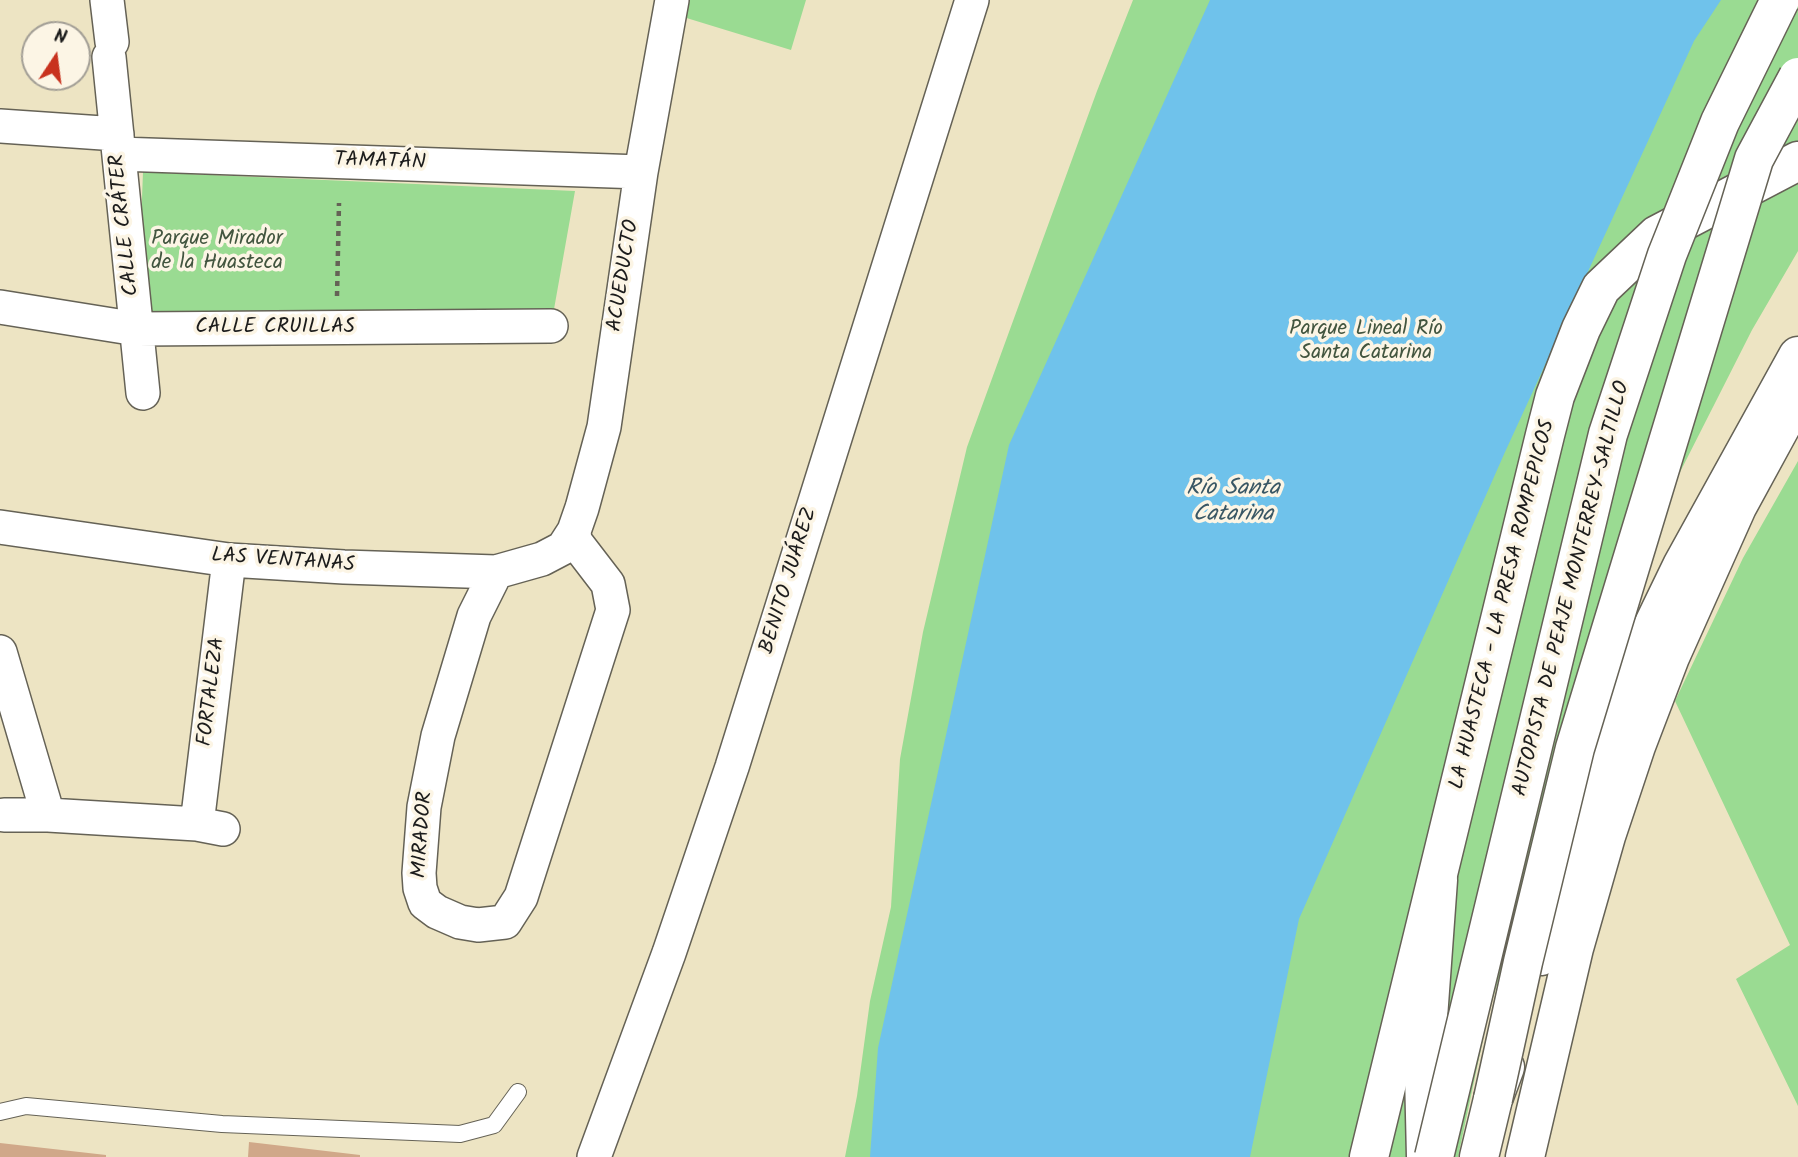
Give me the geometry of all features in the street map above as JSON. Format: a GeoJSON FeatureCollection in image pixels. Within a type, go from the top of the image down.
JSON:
{"type":"FeatureCollection","features":[{"type":"Feature","properties":{"kind":"main road","name":"AUTOPISTA DE PEAJE MONTERREY-SALTILLO"},"geometry":{"type":"LineString","coordinates":[[1434,1157],[1608,434],[1667,255],[1720,122],[1780,0]]}},
{"type":"Feature","properties":{"kind":"main road","name":"AUTOPISTA DE PEAJE MONTERREY-SALTILLO"},"geometry":{"type":"LineString","coordinates":[[1493,1099],[1575,748],[1754,159],[1798,77]]}},
{"type":"Feature","properties":{"kind":"main road","name":"LA HUASTECA - LA PRESA ROMPEPICOS"},"geometry":{"type":"LineString","coordinates":[[1369,1157],[1555,396],[1581,329],[1601,288],[1657,235],[1798,161]]}},
{"type":"Feature","properties":{"kind":"main road"},"geometry":{"type":"LineString","coordinates":[[1479,1157],[1493,1099],[1521,1020],[1623,698],[1651,630],[1682,566],[1798,356]]}},
{"type":"Feature","properties":{"kind":"main road"},"geometry":{"type":"LineString","coordinates":[[1525,1157],[1574,948],[1606,836],[1636,746],[1670,657],[1737,507],[1798,395]]}},
{"type":"Feature","properties":{"kind":"main road"},"geometry":{"type":"LineString","coordinates":[[1426,1157],[1424,1073],[1438,880]]}},
{"type":"Feature","properties":{"kind":"street","name":"CALLE CRÁTER"},"geometry":{"type":"LineString","coordinates":[[107,0],[118,144],[143,393]]}},
{"type":"Feature","properties":{"kind":"street","name":"ACUEDUCTO"},"geometry":{"type":"LineString","coordinates":[[568,540],[604,427],[641,172],[672,0]]}},
{"type":"Feature","properties":{"kind":"street","name":"BENITO JUÁREZ"},"geometry":{"type":"LineString","coordinates":[[594,1157],[669,953],[732,767],[972,0]]}},
{"type":"Feature","properties":{"kind":"street","name":"TAMATÁN"},"geometry":{"type":"LineString","coordinates":[[0,127],[118,144],[641,172]]}},
{"type":"Feature","properties":{"kind":"street","name":"CALLE CRUILLAS"},"geometry":{"type":"LineString","coordinates":[[0,307],[137,329],[551,326]]}},
{"type":"Feature","properties":{"kind":"street","name":"LAS VENTANAS"},"geometry":{"type":"LineString","coordinates":[[0,527],[229,560],[496,572],[542,559],[568,540]]}},
{"type":"Feature","properties":{"kind":"street","name":"MIRADOR"},"geometry":{"type":"LineString","coordinates":[[496,572],[474,616],[438,736],[424,807],[418,873],[425,903],[437,912],[460,922],[478,925],[505,922],[521,897],[613,610],[608,584],[575,541],[568,540]]}},
{"type":"Feature","properties":{"kind":"street","name":"FORTALEZA"},"geometry":{"type":"LineString","coordinates":[[4,815],[210,826],[229,560]]}},
{"type":"Feature","properties":{"kind":"street"},"geometry":{"type":"LineString","coordinates":[[0,652],[48,816]]}},
{"type":"Feature","properties":{"kind":"lane"},"geometry":{"type":"LineString","coordinates":[[0,1112],[26,1106],[222,1124],[460,1134],[494,1125],[518,1092]]}},
{"type":"Feature","properties":{"kind":"path"},"geometry":{"type":"LineString","coordinates":[[337,328],[339,203]]}},
{"type":"Feature","properties":{"kind":"green space"},"geometry":{"type":"Polygon","coordinates":[[[685,0],[806,0],[791,50],[680,16],[685,0]]]}},
{"type":"Feature","properties":{"kind":"green space","name":"Río Santa Catarina"},"geometry":{"type":"Polygon","coordinates":[[[1133,0],[1798,0],[1798,251],[1752,330],[1636,559],[1573,735],[1489,1011],[1458,1157],[845,1157],[857,1096],[870,1001],[891,907],[900,759],[923,632],[967,447],[1133,0]]]}},
{"type":"Feature","properties":{"kind":"green space","name":"Parque Mirador de la Huasteca"},"geometry":{"type":"Polygon","coordinates":[[[143,172],[575,191],[551,326],[137,329],[143,172]]]}},
{"type":"Feature","properties":{"kind":"green space"},"geometry":{"type":"Polygon","coordinates":[[[1798,461],[1798,1106],[1736,979],[1790,945],[1675,701],[1743,558],[1798,461]]]}},
{"type":"Feature","properties":{"kind":"water","name":"Río Santa Catarina"},"geometry":{"type":"Polygon","coordinates":[[[1210,0],[1721,0],[1694,41],[1505,452],[1299,919],[1250,1157],[870,1157],[878,1048],[1009,445],[1210,0]]]}},
{"type":"Feature","properties":{"kind":"building"},"geometry":{"type":"Polygon","coordinates":[[[249,1142],[360,1155],[360,1157],[248,1157],[249,1142]]]}},
{"type":"Feature","properties":{"kind":"building"},"geometry":{"type":"Polygon","coordinates":[[[0,1143],[106,1155],[106,1157],[0,1157],[0,1143]]]}},
{"type":"Feature","properties":{"kind":"park label","name":"Parque Lineal Río Santa Catarina"},"geometry":{"type":"Point","coordinates":[1366,342]}}]}
